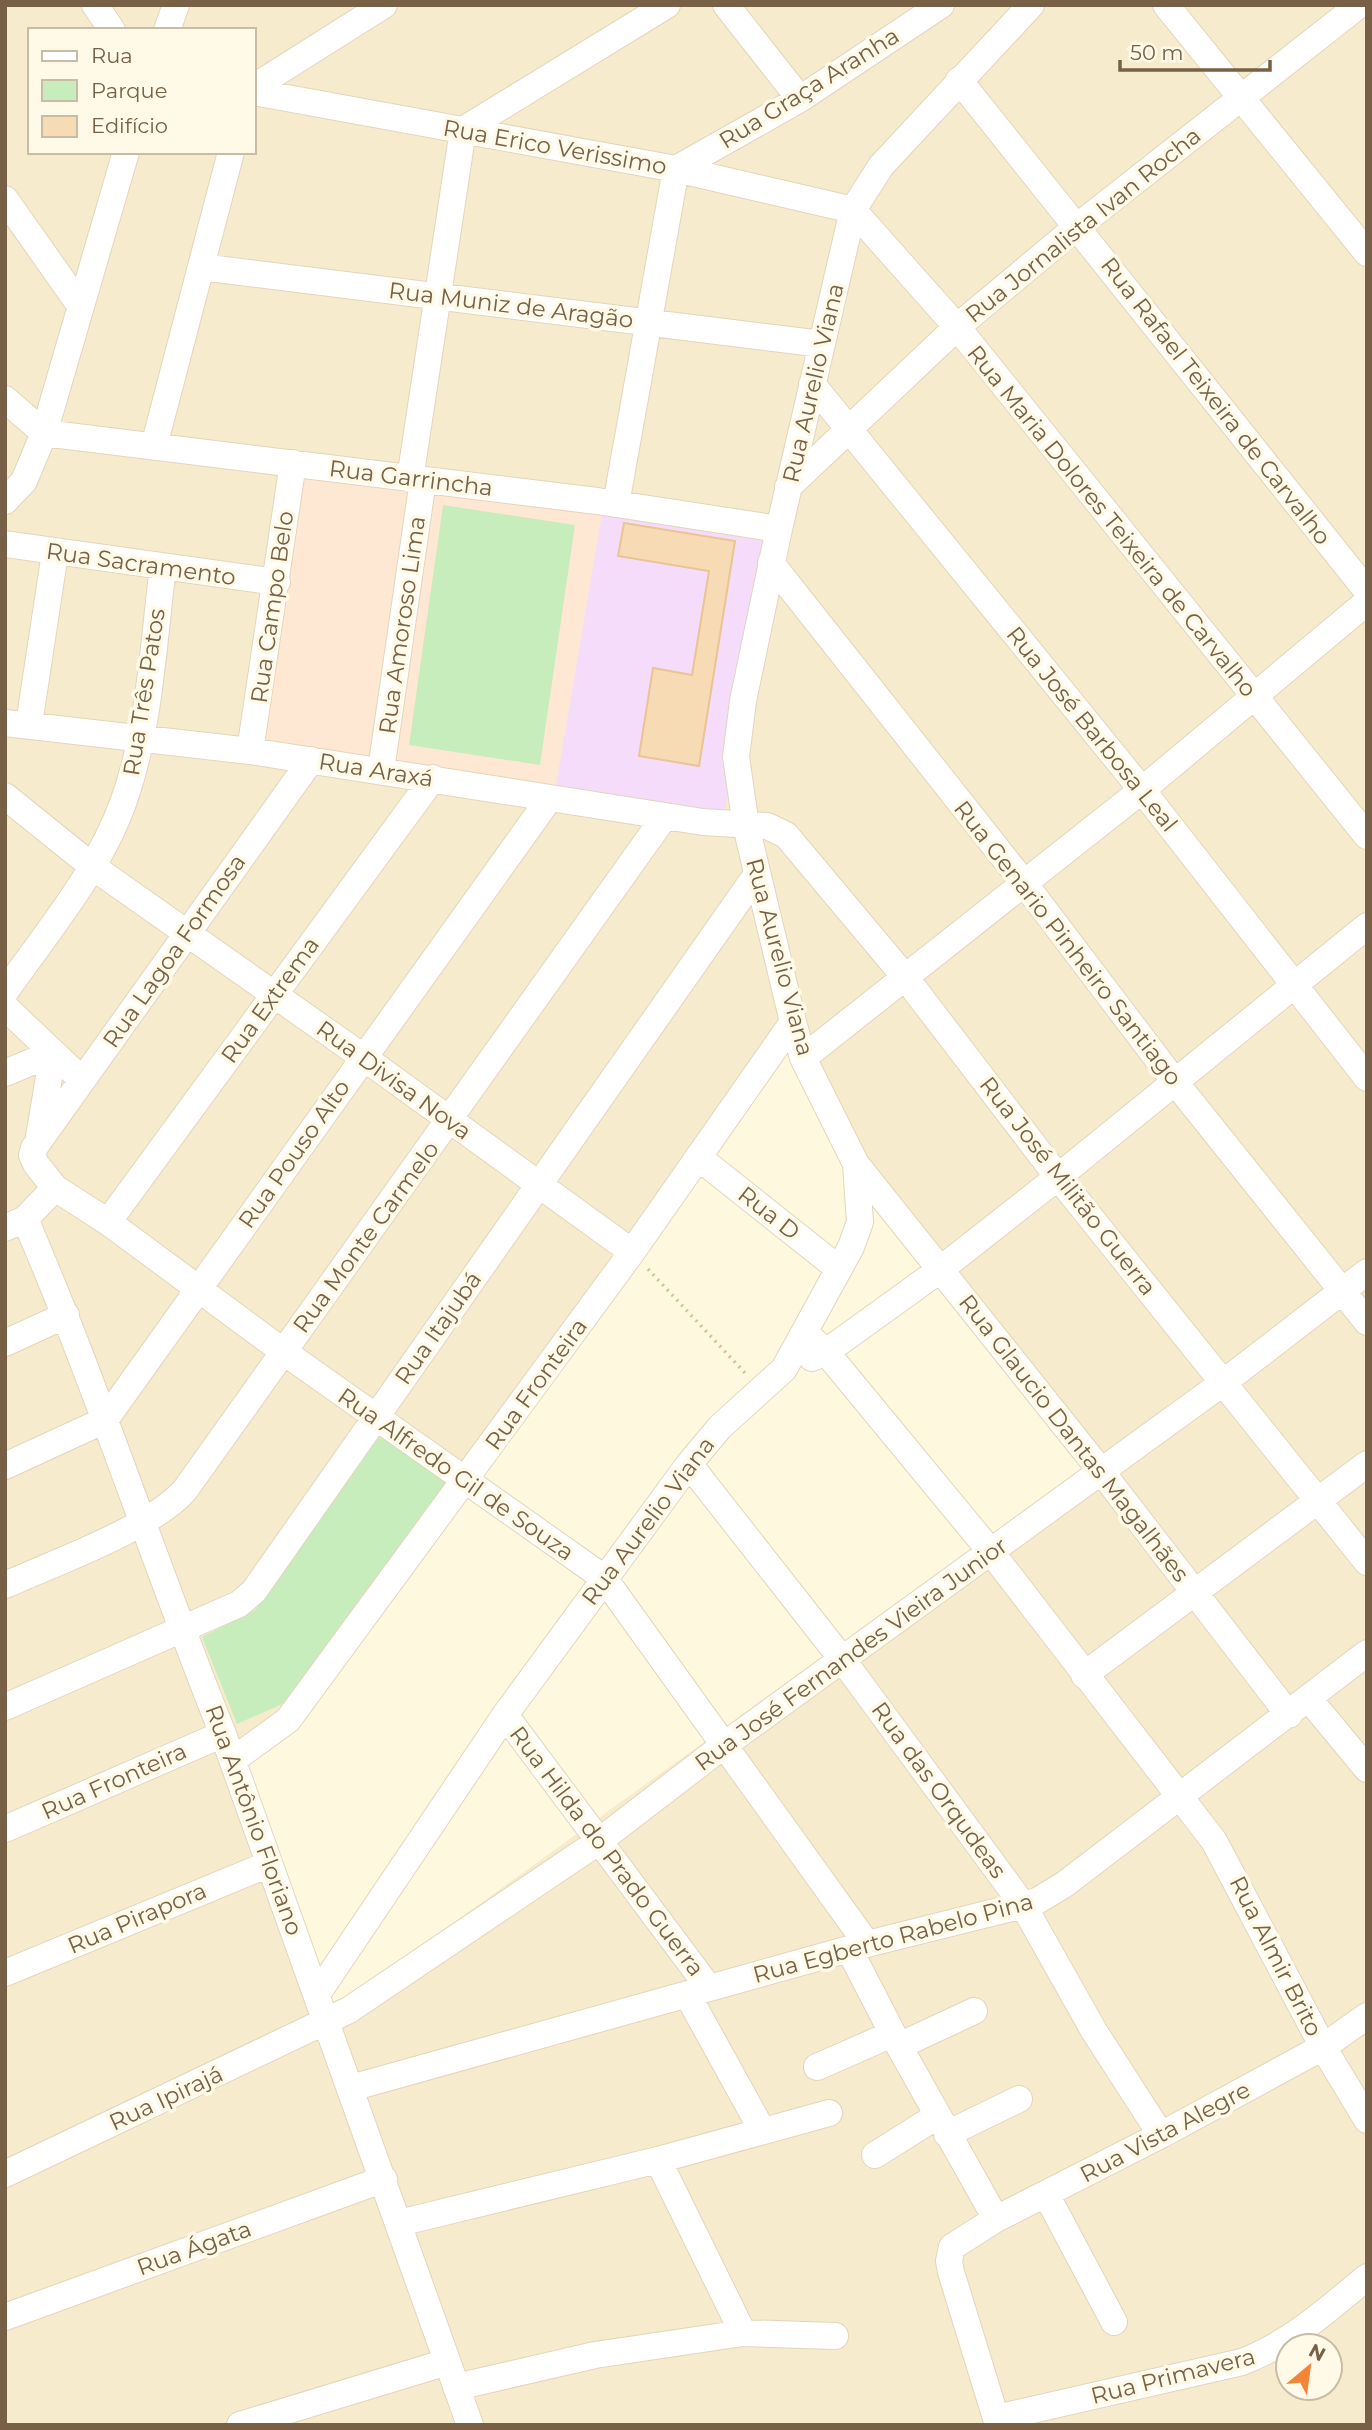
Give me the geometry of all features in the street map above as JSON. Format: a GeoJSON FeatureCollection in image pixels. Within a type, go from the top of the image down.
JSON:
{"type":"FeatureCollection","features":[{"type":"Feature","properties":{"kind":"street"},"geometry":{"type":"LineString","coordinates":[[95,5],[111,28]]}},
{"type":"Feature","properties":{"kind":"street"},"geometry":{"type":"LineString","coordinates":[[168,28],[176,5]]}},
{"type":"Feature","properties":{"kind":"street"},"geometry":{"type":"LineString","coordinates":[[256,86],[384,5]]}},
{"type":"Feature","properties":{"kind":"street"},"geometry":{"type":"LineString","coordinates":[[463,130],[667,5]]}},
{"type":"Feature","properties":{"kind":"street"},"geometry":{"type":"LineString","coordinates":[[726,5],[800,99]]}},
{"type":"Feature","properties":{"kind":"street","name":"Rua Graça Aranha"},"geometry":{"type":"LineString","coordinates":[[676,169],[800,99],[941,5]]}},
{"type":"Feature","properties":{"kind":"street","name":"Rua Aurelio Viana"},"geometry":{"type":"LineString","coordinates":[[318,1993],[505,1715],[689,1464],[720,1427],[785,1369],[806,1334],[860,1222],[856,1164],[803,1058],[793,1023],[757,874],[752,826],[739,781],[737,738],[771,563],[853,211],[881,166],[1031,5]]}},
{"type":"Feature","properties":{"kind":"street"},"geometry":{"type":"LineString","coordinates":[[1166,5],[1367,253]]}},
{"type":"Feature","properties":{"kind":"street","name":"Rua Jornalista Ivan Rocha"},"geometry":{"type":"LineString","coordinates":[[788,487],[957,327],[1079,226],[1359,5]]}},
{"type":"Feature","properties":{"kind":"street","name":"Rua Rafael Teixeira de Carvalho"},"geometry":{"type":"LineString","coordinates":[[959,80],[1079,226],[1367,591]]}},
{"type":"Feature","properties":{"kind":"street","name":"Rua Erico Verissimo"},"geometry":{"type":"LineString","coordinates":[[256,92],[676,169],[853,211]]}},
{"type":"Feature","properties":{"kind":"street","name":"Rua Amoroso Lima"},"geometry":{"type":"LineString","coordinates":[[381,770],[438,296],[463,130]]}},
{"type":"Feature","properties":{"kind":"street"},"geometry":{"type":"LineString","coordinates":[[5,501],[24,481],[44,433],[79,304],[125,154]]}},
{"type":"Feature","properties":{"kind":"street"},"geometry":{"type":"LineString","coordinates":[[154,446],[230,154]]}},
{"type":"Feature","properties":{"kind":"street"},"geometry":{"type":"LineString","coordinates":[[616,504],[676,169]]}},
{"type":"Feature","properties":{"kind":"street"},"geometry":{"type":"LineString","coordinates":[[5,199],[79,304]]}},
{"type":"Feature","properties":{"kind":"street","name":"Rua Maria Dolores Teixeira de Carvalho"},"geometry":{"type":"LineString","coordinates":[[853,211],[957,327],[1367,836]]}},
{"type":"Feature","properties":{"kind":"street","name":"Rua Muniz de Aragão"},"geometry":{"type":"LineString","coordinates":[[201,267],[822,344]]}},
{"type":"Feature","properties":{"kind":"street","name":"Rua José Barbosa Leal"},"geometry":{"type":"LineString","coordinates":[[813,384],[1142,790],[1367,1078]]}},
{"type":"Feature","properties":{"kind":"street"},"geometry":{"type":"LineString","coordinates":[[5,399],[44,433]]}},
{"type":"Feature","properties":{"kind":"street","name":"Rua Garrincha"},"geometry":{"type":"LineString","coordinates":[[44,433],[616,504],[779,529]]}},
{"type":"Feature","properties":{"kind":"street","name":"Rua Campo Belo"},"geometry":{"type":"LineString","coordinates":[[250,751],[293,463]]}},
{"type":"Feature","properties":{"kind":"street","name":"Rua Sacramento"},"geometry":{"type":"LineString","coordinates":[[5,544],[277,582]]}},
{"type":"Feature","properties":{"kind":"street"},"geometry":{"type":"LineString","coordinates":[[17,724],[55,553]]}},
{"type":"Feature","properties":{"kind":"street","name":"Rua Genario Pinheiro Santiago"},"geometry":{"type":"LineString","coordinates":[[771,563],[1024,883],[1175,1082],[1367,1322]]}},
{"type":"Feature","properties":{"kind":"street","name":"Rua Três Patos"},"geometry":{"type":"LineString","coordinates":[[5,992],[93,867],[123,805],[141,739],[163,567]]}},
{"type":"Feature","properties":{"kind":"street"},"geometry":{"type":"LineString","coordinates":[[803,1058],[1142,790],[1367,602]]}},
{"type":"Feature","properties":{"kind":"street","name":"Rua Araxá"},"geometry":{"type":"LineString","coordinates":[[17,724],[250,751],[433,778],[550,799],[752,826]]}},
{"type":"Feature","properties":{"kind":"street","name":"Rua Lagoa Formosa"},"geometry":{"type":"LineString","coordinates":[[38,1142],[311,760]]}},
{"type":"Feature","properties":{"kind":"street","name":"Rua Extrema"},"geometry":{"type":"LineString","coordinates":[[108,1222],[433,778]]}},
{"type":"Feature","properties":{"kind":"street","name":"Rua Divisa Nova"},"geometry":{"type":"LineString","coordinates":[[5,796],[93,867],[363,1057],[632,1252]]}},
{"type":"Feature","properties":{"kind":"street","name":"Rua Pouso Alto"},"geometry":{"type":"LineString","coordinates":[[5,1466],[105,1420],[550,799]]}},
{"type":"Feature","properties":{"kind":"street","name":"Rua Monte Carmelo"},"geometry":{"type":"LineString","coordinates":[[5,1585],[142,1522],[175,1502],[665,816]]}},
{"type":"Feature","properties":{"kind":"street","name":"Rua José Militão Guerra"},"geometry":{"type":"LineString","coordinates":[[752,826],[775,829],[797,847],[905,978],[1058,1177],[1367,1562]]}},
{"type":"Feature","properties":{"kind":"street","name":"Rua Itajubá"},"geometry":{"type":"LineString","coordinates":[[5,1707],[239,1604],[254,1591],[757,874]]}},
{"type":"Feature","properties":{"kind":"street"},"geometry":{"type":"LineString","coordinates":[[785,1369],[826,1352],[942,1269],[1367,926]]}},
{"type":"Feature","properties":{"kind":"street"},"geometry":{"type":"LineString","coordinates":[[5,1007],[82,1080]]}},
{"type":"Feature","properties":{"kind":"street","name":"Rua Fronteira"},"geometry":{"type":"LineString","coordinates":[[233,1760],[288,1720],[632,1252],[793,1023]]}},
{"type":"Feature","properties":{"kind":"street"},"geometry":{"type":"LineString","coordinates":[[5,1073],[53,1053]]}},
{"type":"Feature","properties":{"kind":"street"},"geometry":{"type":"LineString","coordinates":[[38,1142],[53,1053]]}},
{"type":"Feature","properties":{"kind":"street","name":"Rua Alfredo Gil de Souza"},"geometry":{"type":"LineString","coordinates":[[38,1142],[32,1155],[55,1188],[108,1222],[284,1352],[604,1578],[723,1746],[858,1947],[895,2040],[996,2219]]}},
{"type":"Feature","properties":{"kind":"street","name":"Rua D"},"geometry":{"type":"LineString","coordinates":[[698,1157],[839,1269]]}},
{"type":"Feature","properties":{"kind":"street","name":"Rua Glaucio Dantas Magalhães"},"geometry":{"type":"LineString","coordinates":[[856,1164],[942,1269],[1195,1593],[1299,1707],[1367,1769]]}},
{"type":"Feature","properties":{"kind":"street"},"geometry":{"type":"LineString","coordinates":[[15,1224],[55,1188]]}},
{"type":"Feature","properties":{"kind":"street","name":"Rua Antônio Floriano"},"geometry":{"type":"LineString","coordinates":[[15,1224],[66,1315],[318,1993],[470,2425]]}},
{"type":"Feature","properties":{"kind":"street","name":"Rua José Fernandes Vieira Junior"},"geometry":{"type":"LineString","coordinates":[[326,2022],[349,2010],[597,1842],[723,1746],[1224,1382],[1367,1272]]}},
{"type":"Feature","properties":{"kind":"street"},"geometry":{"type":"LineString","coordinates":[[5,1343],[66,1315]]}},
{"type":"Feature","properties":{"kind":"street","name":"Rua Almir Brito"},"geometry":{"type":"LineString","coordinates":[[806,1334],[826,1352],[991,1552],[1180,1796],[1229,1865],[1323,2047],[1367,2120]]}},
{"type":"Feature","properties":{"kind":"street","name":"Rua das Orqudeas"},"geometry":{"type":"LineString","coordinates":[[689,1464],[842,1660],[1023,1905],[1094,2031],[1161,2135]]}},
{"type":"Feature","properties":{"kind":"street"},"geometry":{"type":"LineString","coordinates":[[1084,1675],[1367,1464]]}},
{"type":"Feature","properties":{"kind":"street","name":"Rua Egberto Rabelo Pina"},"geometry":{"type":"LineString","coordinates":[[351,2088],[858,1947],[1037,1901],[1065,1884],[1367,1653]]}},
{"type":"Feature","properties":{"kind":"street","name":"Rua Hilda do Prado Guerra"},"geometry":{"type":"LineString","coordinates":[[505,1715],[597,1842],[698,1991],[762,2130]]}},
{"type":"Feature","properties":{"kind":"street","name":"Rua Fronteira"},"geometry":{"type":"LineString","coordinates":[[5,1829],[223,1734]]}},
{"type":"Feature","properties":{"kind":"street","name":"Rua Pirapora"},"geometry":{"type":"LineString","coordinates":[[6,1970],[269,1864]]}},
{"type":"Feature","properties":{"kind":"street"},"geometry":{"type":"LineString","coordinates":[[817,2067],[974,2011]]}},
{"type":"Feature","properties":{"kind":"street","name":"Rua Vista Alegre"},"geometry":{"type":"LineString","coordinates":[[998,2422],[949,2261],[952,2247],[996,2219],[1161,2135],[1323,2047],[1367,2016]]}},
{"type":"Feature","properties":{"kind":"street","name":"Rua Ipirajá"},"geometry":{"type":"LineString","coordinates":[[5,2174],[326,2022]]}},
{"type":"Feature","properties":{"kind":"street"},"geometry":{"type":"LineString","coordinates":[[875,2155],[942,2125],[1019,2099]]}},
{"type":"Feature","properties":{"kind":"street"},"geometry":{"type":"LineString","coordinates":[[399,2223],[658,2160],[829,2113]]}},
{"type":"Feature","properties":{"kind":"street"},"geometry":{"type":"LineString","coordinates":[[658,2160],[743,2333]]}},
{"type":"Feature","properties":{"kind":"street","name":"Rua Ágata"},"geometry":{"type":"LineString","coordinates":[[5,2317],[384,2179]]}},
{"type":"Feature","properties":{"kind":"street"},"geometry":{"type":"LineString","coordinates":[[1046,2194],[1114,2322]]}},
{"type":"Feature","properties":{"kind":"street","name":"Rua Primavera"},"geometry":{"type":"LineString","coordinates":[[998,2422],[1242,2362],[1266,2353],[1302,2331],[1367,2277]]}},
{"type":"Feature","properties":{"kind":"street"},"geometry":{"type":"LineString","coordinates":[[240,2425],[451,2375],[743,2333],[835,2336]]}},
{"type":"Feature","properties":{"kind":"path"},"geometry":{"type":"LineString","coordinates":[[632,1252],[760,1389]]}},
{"type":"Feature","properties":{"kind":"shaded area"},"geometry":{"type":"Polygon","coordinates":[[[5,5],[1367,5],[1367,2425],[5,2425],[5,5]],[[793,1028],[308,1702],[224,1756],[319,2020],[1096,1459],[825,1127],[793,1028]]]}},
{"type":"Feature","properties":{"kind":"shaded area"},"geometry":{"type":"Polygon","coordinates":[[[284,469],[602,514],[553,803],[245,755],[284,469]]]}},
{"type":"Feature","properties":{"kind":"shaded area"},"geometry":{"type":"Polygon","coordinates":[[[602,514],[778,539],[721,830],[553,803],[602,514]]]}},
{"type":"Feature","properties":{"kind":"green space"},"geometry":{"type":"Polygon","coordinates":[[[443,505],[575,525],[540,765],[409,745],[443,505]]]}},
{"type":"Feature","properties":{"kind":"green space"},"geometry":{"type":"Polygon","coordinates":[[[380,1433],[451,1483],[289,1701],[237,1724],[202,1637],[255,1610],[380,1433]]]}},
{"type":"Feature","properties":{"kind":"building"},"geometry":{"type":"Polygon","coordinates":[[[624,523],[735,541],[699,766],[639,756],[653,668],[692,675],[709,571],[618,556],[624,523]]]}}]}
